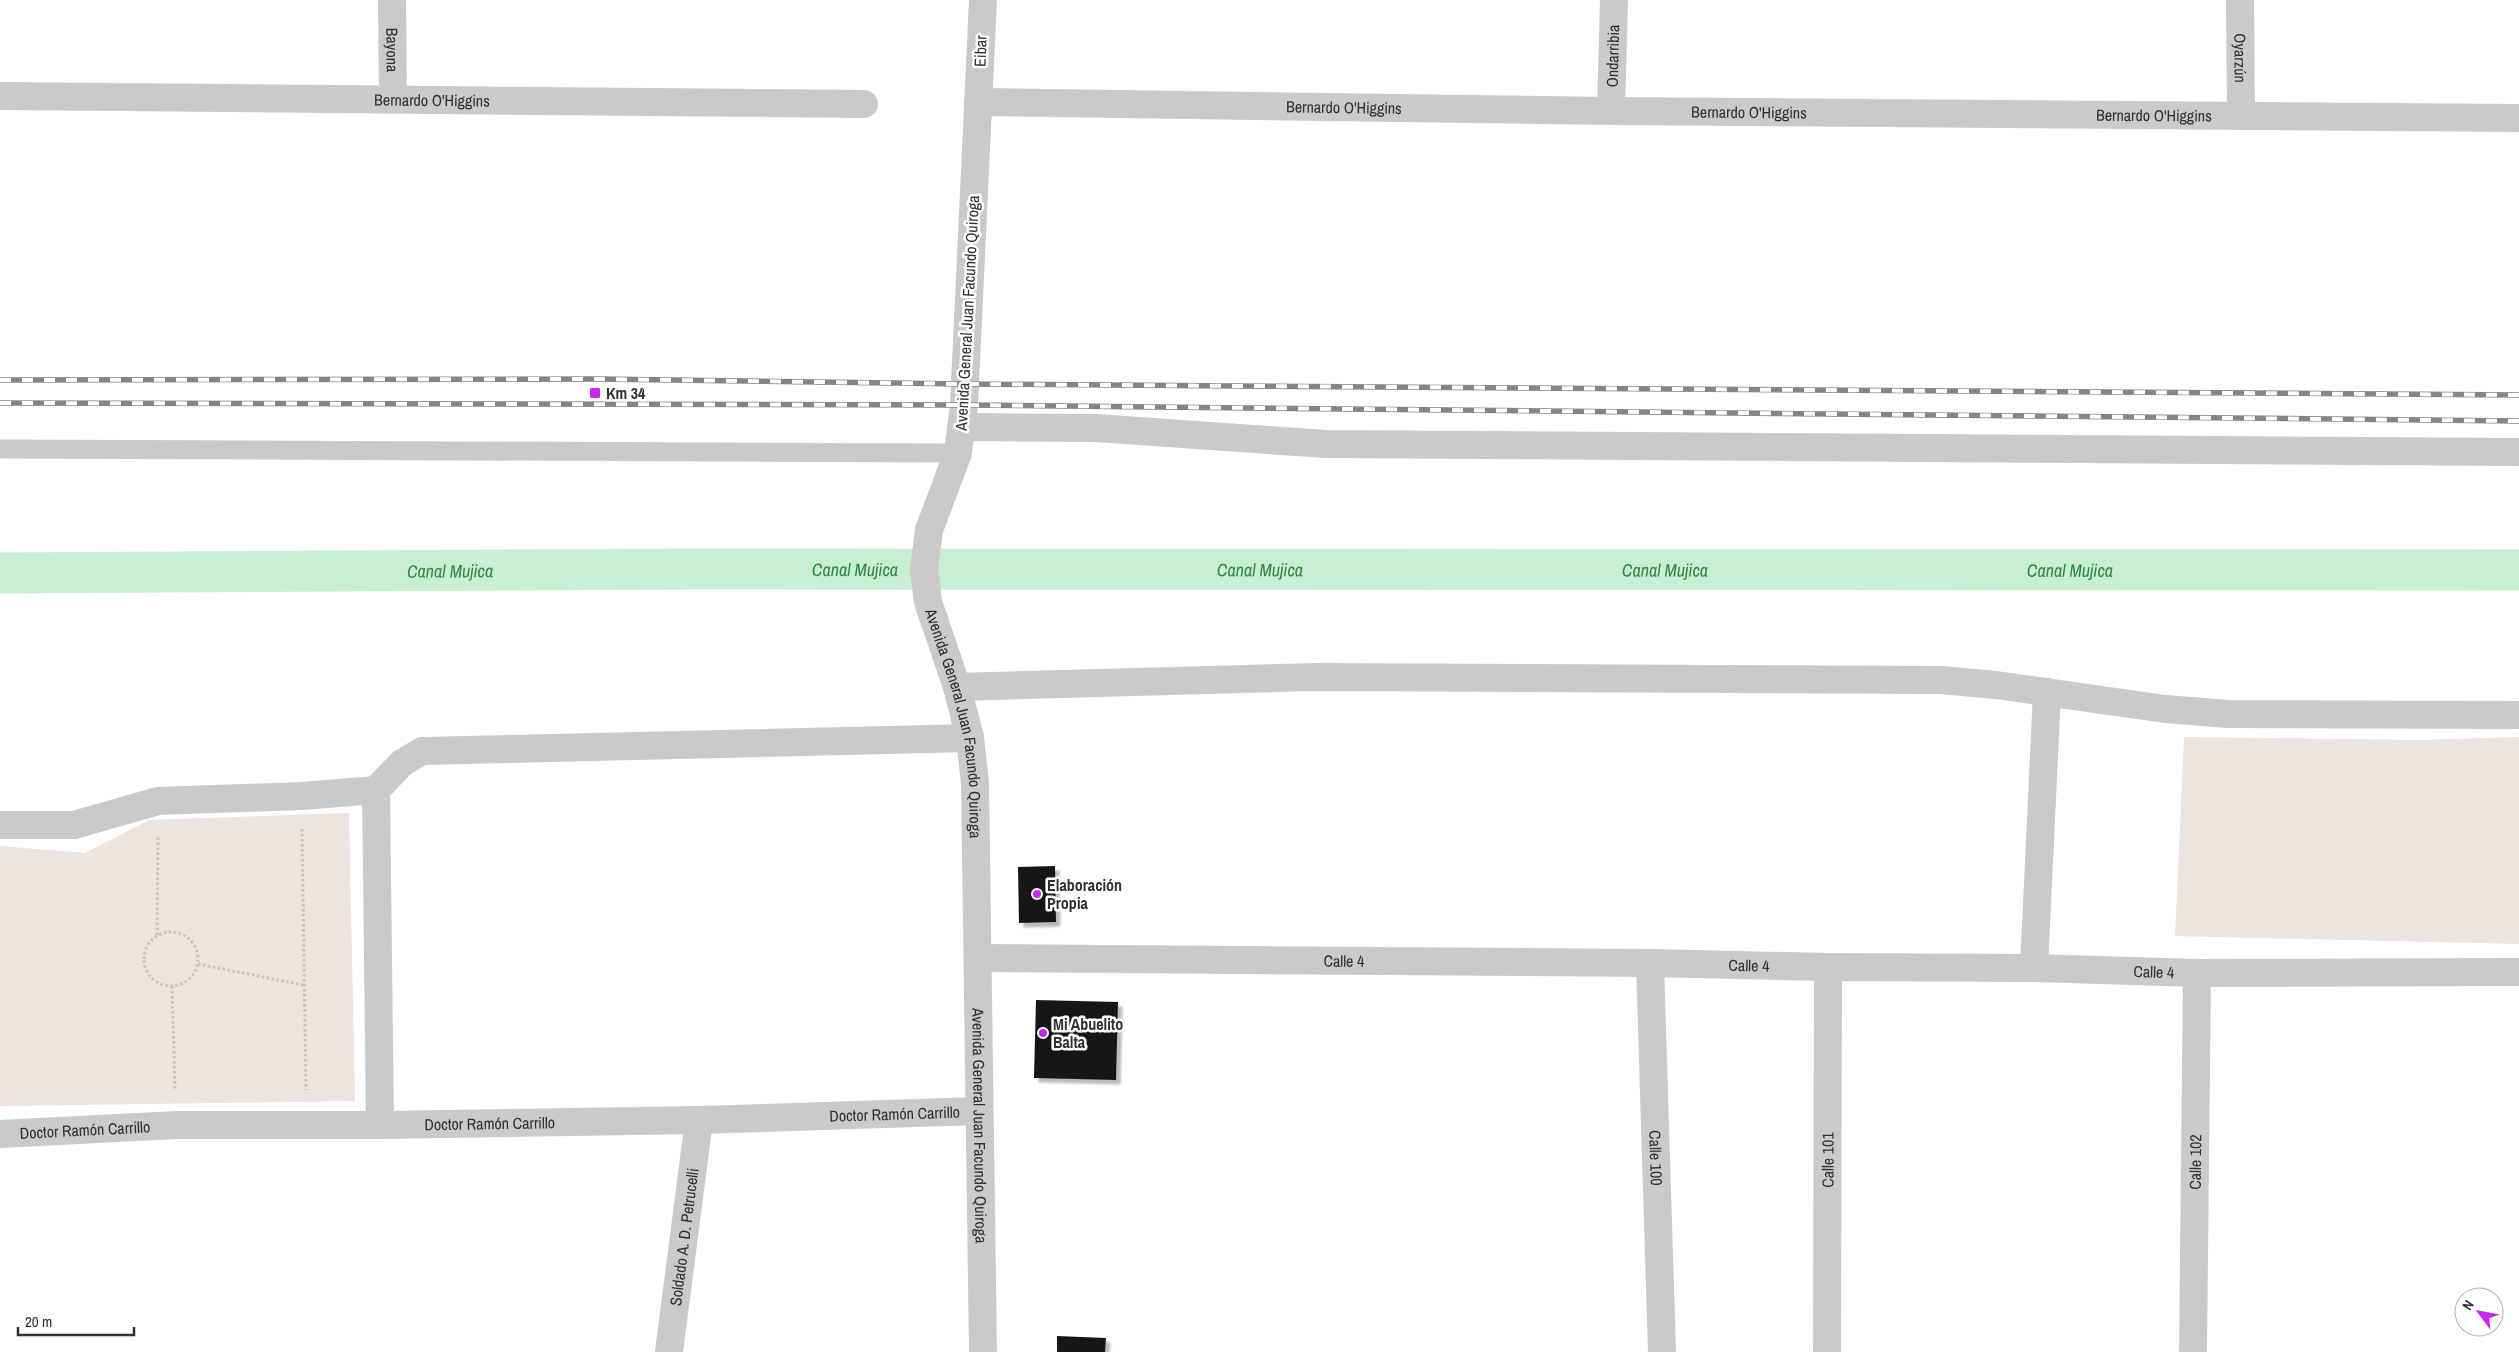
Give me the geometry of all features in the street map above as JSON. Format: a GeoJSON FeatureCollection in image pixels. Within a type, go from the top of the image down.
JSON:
{"type":"FeatureCollection","features":[{"type":"Feature","properties":{"kind":"street","name":"Bayona"},"geometry":{"type":"LineString","coordinates":[[392,0],[393,99]]}},
{"type":"Feature","properties":{"kind":"street","name":"Eibar"},"geometry":{"type":"LineString","coordinates":[[978,102],[982,0]]}},
{"type":"Feature","properties":{"kind":"street","name":"Ondarribia"},"geometry":{"type":"LineString","coordinates":[[1612,111],[1614,0]]}},
{"type":"Feature","properties":{"kind":"street","name":"Oyarzún"},"geometry":{"type":"LineString","coordinates":[[2240,0],[2241,116]]}},
{"type":"Feature","properties":{"kind":"street","name":"Bernardo O'Higgins"},"geometry":{"type":"LineString","coordinates":[[0,96],[864,104]]}},
{"type":"Feature","properties":{"kind":"street","name":"Bernardo O'Higgins"},"geometry":{"type":"LineString","coordinates":[[978,102],[1612,111],[2519,118]]}},
{"type":"Feature","properties":{"kind":"street","name":"Avenida General Juan Facundo Quiroga"},"geometry":{"type":"LineString","coordinates":[[978,102],[964,405],[960,440],[929,530],[924,569],[928,602],[957,687],[970,738],[975,783],[983,1352]]}},
{"type":"Feature","properties":{"kind":"street"},"geometry":{"type":"LineString","coordinates":[[960,440],[1096,428],[1326,444],[2519,452]]}},
{"type":"Feature","properties":{"kind":"street"},"geometry":{"type":"LineString","coordinates":[[957,687],[1314,676],[1941,680],[2047,692],[2165,709],[2228,714],[2519,715]]}},
{"type":"Feature","properties":{"kind":"street"},"geometry":{"type":"LineString","coordinates":[[2034,968],[2047,692]]}},
{"type":"Feature","properties":{"kind":"street"},"geometry":{"type":"LineString","coordinates":[[0,825],[74,825],[158,801],[302,796],[376,790],[402,763],[422,751],[970,738]]}},
{"type":"Feature","properties":{"kind":"street"},"geometry":{"type":"LineString","coordinates":[[376,790],[380,1125]]}},
{"type":"Feature","properties":{"kind":"street","name":"Calle 4"},"geometry":{"type":"LineString","coordinates":[[978,958],[1650,963],[1828,967],[2034,968],[2197,973],[2519,972]]}},
{"type":"Feature","properties":{"kind":"street","name":"Calle 100"},"geometry":{"type":"LineString","coordinates":[[1650,963],[1662,1352]]}},
{"type":"Feature","properties":{"kind":"street","name":"Calle 101"},"geometry":{"type":"LineString","coordinates":[[1827,1352],[1828,967]]}},
{"type":"Feature","properties":{"kind":"street","name":"Calle 102"},"geometry":{"type":"LineString","coordinates":[[2193,1352],[2197,973]]}},
{"type":"Feature","properties":{"kind":"street","name":"Doctor Ramón Carrillo"},"geometry":{"type":"LineString","coordinates":[[0,1134],[177,1125],[307,1123],[380,1125],[699,1120],[979,1111]]}},
{"type":"Feature","properties":{"kind":"street","name":"Soldado A. D. Petrucelli"},"geometry":{"type":"LineString","coordinates":[[669,1352],[699,1120]]}},
{"type":"Feature","properties":{"kind":"lane"},"geometry":{"type":"LineString","coordinates":[[0,449],[960,440]]}},
{"type":"Feature","properties":{"kind":"path"},"geometry":{"type":"LineString","coordinates":[[302,796],[307,1123]]}},
{"type":"Feature","properties":{"kind":"path"},"geometry":{"type":"LineString","coordinates":[[157,935],[158,801]]}},
{"type":"Feature","properties":{"kind":"path"},"geometry":{"type":"LineString","coordinates":[[174,932],[190,939],[198,955],[198,964],[189,980],[172,986],[154,981],[144,966],[145,948],[157,935],[174,932]]}},
{"type":"Feature","properties":{"kind":"path"},"geometry":{"type":"LineString","coordinates":[[198,964],[304,985]]}},
{"type":"Feature","properties":{"kind":"path"},"geometry":{"type":"LineString","coordinates":[[172,986],[177,1125]]}},
{"type":"Feature","properties":{"kind":"shaded area"},"geometry":{"type":"Polygon","coordinates":[[[2184,737],[2420,740],[2519,737],[2519,944],[2175,936],[2184,737]]]}},
{"type":"Feature","properties":{"kind":"shaded area"},"geometry":{"type":"Polygon","coordinates":[[[349,813],[355,1101],[0,1106],[0,846],[85,853],[149,820],[349,813]]]}},
{"type":"Feature","properties":{"kind":"building","name":"Elaboración Propia"},"geometry":{"type":"Polygon","coordinates":[[[1055,866],[1056,922],[1019,923],[1018,867],[1055,866]]]}},
{"type":"Feature","properties":{"kind":"building"},"geometry":{"type":"Polygon","coordinates":[[[1036,1000],[1118,1002],[1116,1080],[1034,1078],[1036,1000]]]}},
{"type":"Feature","properties":{"kind":"building"},"geometry":{"type":"Polygon","coordinates":[[[1057,1336],[1106,1338],[1105,1352],[1057,1352],[1057,1336]]]}},
{"type":"Feature","properties":{"kind":"waterway","name":"Canal Mujica"},"geometry":{"type":"LineString","coordinates":[[0,573],[691,569],[2519,570]]}},
{"type":"Feature","properties":{"kind":"railway"},"geometry":{"type":"LineString","coordinates":[[0,380],[598,379],[965,384],[2519,395]]}},
{"type":"Feature","properties":{"kind":"railway"},"geometry":{"type":"LineString","coordinates":[[0,403],[964,405],[2519,421]]}},
{"type":"Feature","properties":{"kind":"place","name":"Km 34"},"geometry":{"type":"Point","coordinates":[595,393]}},
{"type":"Feature","properties":{"kind":"place","name":"Elaboración Propia"},"geometry":{"type":"Point","coordinates":[1037,894]}},
{"type":"Feature","properties":{"kind":"place","name":"Mi Abuelito Balta"},"geometry":{"type":"Point","coordinates":[1043,1033]}}]}
